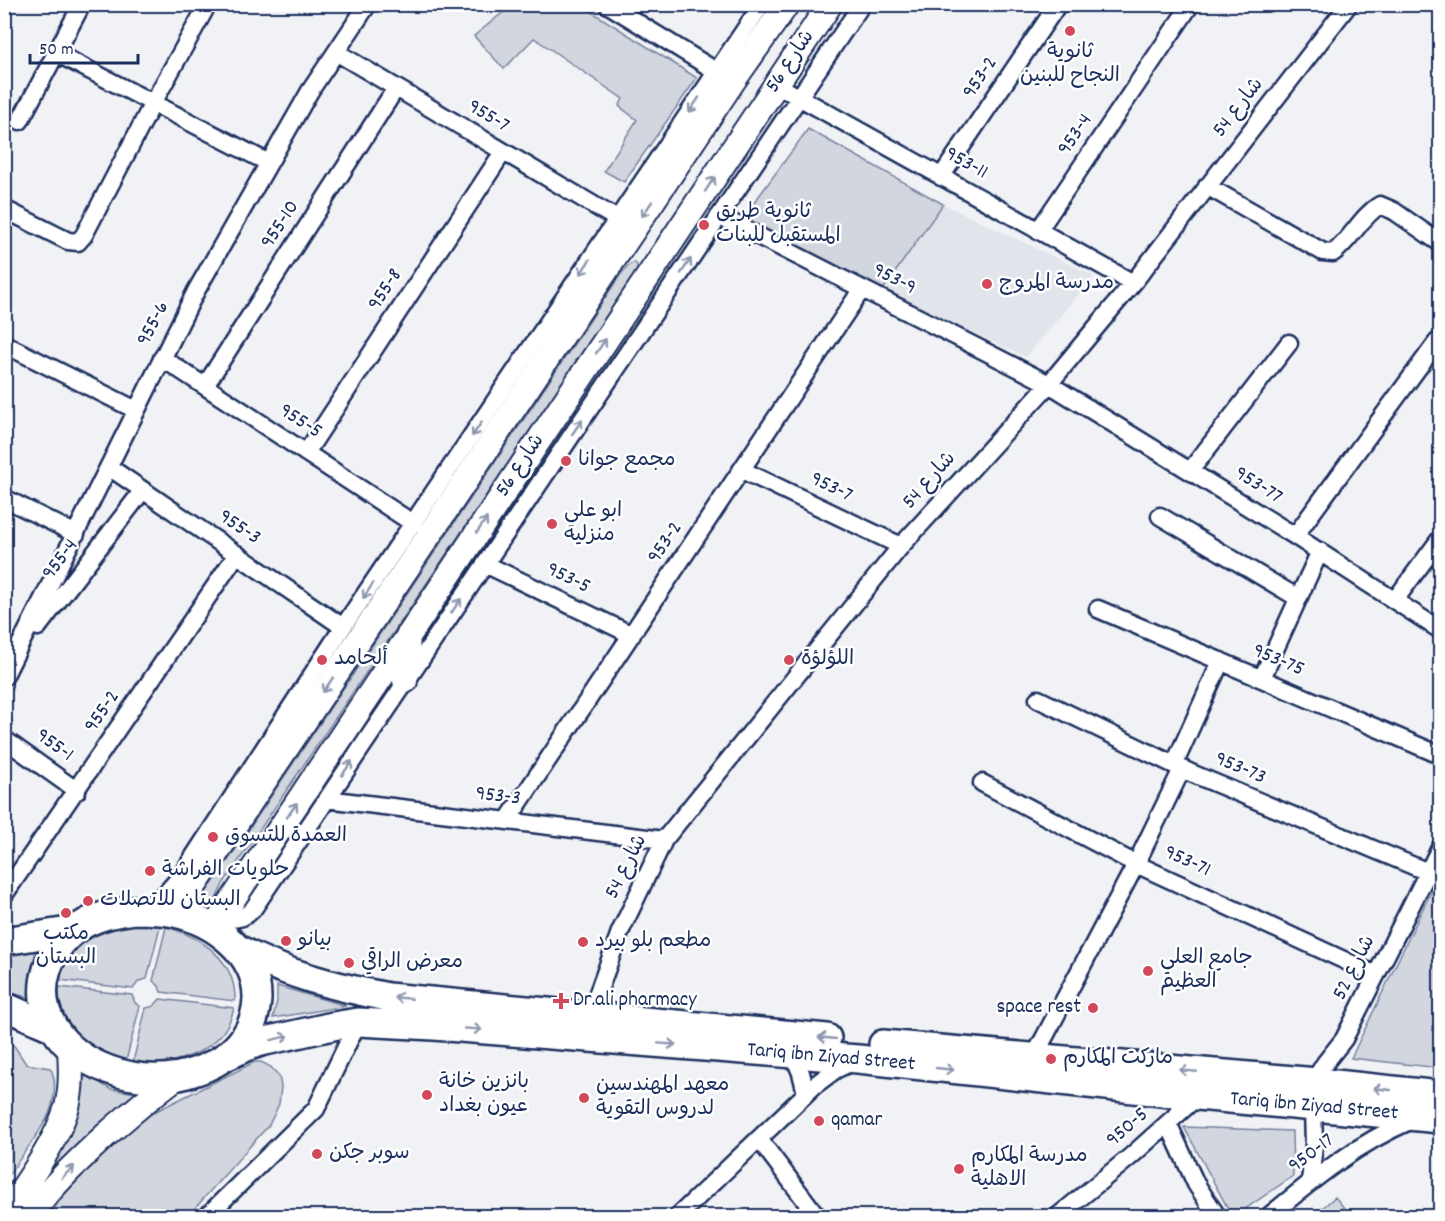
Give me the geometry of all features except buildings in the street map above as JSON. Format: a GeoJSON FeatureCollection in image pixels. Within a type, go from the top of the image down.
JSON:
{"type":"FeatureCollection","features":[{"type":"Feature","properties":{"kind":"main road"},"geometry":{"type":"LineString","coordinates":[[4,1006],[62,1038],[91,1062],[102,1067],[127,1075],[153,1078],[178,1076],[203,1069],[225,1057],[242,1040],[254,1018],[257,994],[253,976],[245,959],[217,923],[147,910],[109,914],[75,930],[61,943],[46,969],[43,981],[45,1006],[62,1038]]}},
{"type":"Feature","properties":{"kind":"main road"},"geometry":{"type":"LineString","coordinates":[[4,941],[75,930]]}},
{"type":"Feature","properties":{"kind":"main road","name":"Tariq ibn Ziyad Street"},"geometry":{"type":"LineString","coordinates":[[238,949],[299,975],[378,995],[1034,1057],[1315,1095],[1429,1118]]}},
{"type":"Feature","properties":{"kind":"main road","name":"Tariq ibn Ziyad Street"},"geometry":{"type":"LineString","coordinates":[[225,1057],[246,1047],[282,1037],[358,1022],[858,1059],[1198,1096],[1440,1095]]}},
{"type":"Feature","properties":{"kind":"street"},"geometry":{"type":"LineString","coordinates":[[20,121],[82,4]]}},
{"type":"Feature","properties":{"kind":"street"},"geometry":{"type":"LineString","coordinates":[[4,209],[68,241],[78,242],[84,235],[208,4]]}},
{"type":"Feature","properties":{"kind":"street","name":"955-6"},"geometry":{"type":"LineString","coordinates":[[4,677],[10,655],[76,534],[196,291],[310,92],[368,4]]}},
{"type":"Feature","properties":{"kind":"street"},"geometry":{"type":"LineString","coordinates":[[607,4],[725,76]]}},
{"type":"Feature","properties":{"kind":"street","name":"شارع 56"},"geometry":{"type":"LineString","coordinates":[[217,923],[830,4]]}},
{"type":"Feature","properties":{"kind":"street"},"geometry":{"type":"LineString","coordinates":[[217,923],[238,920],[249,913],[862,4]]}},
{"type":"Feature","properties":{"kind":"street","name":"953-2"},"geometry":{"type":"LineString","coordinates":[[942,177],[1058,4]]}},
{"type":"Feature","properties":{"kind":"street","name":"953-4"},"geometry":{"type":"LineString","coordinates":[[1038,231],[1191,4]]}},
{"type":"Feature","properties":{"kind":"street","name":"شارع 54"},"geometry":{"type":"LineString","coordinates":[[590,1015],[620,932],[664,840],[901,546],[1049,384],[1133,283],[1349,4]]}},
{"type":"Feature","properties":{"kind":"street"},"geometry":{"type":"LineString","coordinates":[[147,910],[181,876],[343,627],[616,219],[777,7],[792,28],[801,32],[812,32]]}},
{"type":"Feature","properties":{"kind":"street","name":"شارع 56"},"geometry":{"type":"LineString","coordinates":[[176,914],[623,245],[725,76],[763,38],[777,7]]}},
{"type":"Feature","properties":{"kind":"street"},"geometry":{"type":"LineString","coordinates":[[763,38],[774,36],[784,39],[792,46],[795,57]]}},
{"type":"Feature","properties":{"kind":"street","name":"955-7"},"geometry":{"type":"LineString","coordinates":[[336,52],[616,219]]}},
{"type":"Feature","properties":{"kind":"street"},"geometry":{"type":"LineString","coordinates":[[56,53],[269,163]]}},
{"type":"Feature","properties":{"kind":"street","name":"953-11"},"geometry":{"type":"LineString","coordinates":[[777,85],[1133,283]]}},
{"type":"Feature","properties":{"kind":"street","name":"955-10"},"geometry":{"type":"LineString","coordinates":[[205,386],[396,88]]}},
{"type":"Feature","properties":{"kind":"street","name":"955-8"},"geometry":{"type":"LineString","coordinates":[[306,453],[503,152]]}},
{"type":"Feature","properties":{"kind":"street"},"geometry":{"type":"LineString","coordinates":[[1207,186],[1323,252],[1332,253],[1342,246],[1372,209],[1380,205],[1394,211],[1440,243]]}},
{"type":"Feature","properties":{"kind":"street","name":"953-9"},"geometry":{"type":"LineString","coordinates":[[719,216],[1049,384]]}},
{"type":"Feature","properties":{"kind":"street"},"geometry":{"type":"LineString","coordinates":[[623,245],[655,266]]}},
{"type":"Feature","properties":{"kind":"street","name":"953-2"},"geometry":{"type":"LineString","coordinates":[[507,821],[862,289]]}},
{"type":"Feature","properties":{"kind":"street"},"geometry":{"type":"LineString","coordinates":[[1295,536],[1437,342]]}},
{"type":"Feature","properties":{"kind":"street"},"geometry":{"type":"LineString","coordinates":[[1190,471],[1289,343]]}},
{"type":"Feature","properties":{"kind":"street"},"geometry":{"type":"LineString","coordinates":[[4,344],[136,410]]}},
{"type":"Feature","properties":{"kind":"street","name":"955-5"},"geometry":{"type":"LineString","coordinates":[[162,358],[414,524]]}},
{"type":"Feature","properties":{"kind":"street","name":"953-77"},"geometry":{"type":"LineString","coordinates":[[1049,384],[1320,551],[1440,630]]}},
{"type":"Feature","properties":{"kind":"street","name":"955-3"},"geometry":{"type":"LineString","coordinates":[[109,466],[343,627]]}},
{"type":"Feature","properties":{"kind":"street","name":"953-7"},"geometry":{"type":"LineString","coordinates":[[742,470],[901,546]]}},
{"type":"Feature","properties":{"kind":"street","name":"955-4"},"geometry":{"type":"LineString","coordinates":[[10,655],[143,490]]}},
{"type":"Feature","properties":{"kind":"street"},"geometry":{"type":"LineString","coordinates":[[4,498],[76,534]]}},
{"type":"Feature","properties":{"kind":"street"},"geometry":{"type":"LineString","coordinates":[[1160,516],[1298,598]]}},
{"type":"Feature","properties":{"kind":"street"},"geometry":{"type":"LineString","coordinates":[[1395,600],[1440,539]]}},
{"type":"Feature","properties":{"kind":"street"},"geometry":{"type":"LineString","coordinates":[[1262,678],[1320,551]]}},
{"type":"Feature","properties":{"kind":"street","name":"955-2"},"geometry":{"type":"LineString","coordinates":[[4,895],[237,554]]}},
{"type":"Feature","properties":{"kind":"street","name":"953-5"},"geometry":{"type":"LineString","coordinates":[[485,564],[632,635]]}},
{"type":"Feature","properties":{"kind":"street","name":"953-75"},"geometry":{"type":"LineString","coordinates":[[1098,609],[1440,755]]}},
{"type":"Feature","properties":{"kind":"street"},"geometry":{"type":"LineString","coordinates":[[405,681],[408,635]]}},
{"type":"Feature","properties":{"kind":"street"},"geometry":{"type":"LineString","coordinates":[[1034,1057],[1136,864],[1221,661]]}},
{"type":"Feature","properties":{"kind":"street","name":"953-73"},"geometry":{"type":"LineString","coordinates":[[1038,699],[1178,767],[1428,872]]}},
{"type":"Feature","properties":{"kind":"street","name":"955-1"},"geometry":{"type":"LineString","coordinates":[[4,739],[77,790]]}},
{"type":"Feature","properties":{"kind":"street","name":"953-71"},"geometry":{"type":"LineString","coordinates":[[982,783],[1136,864],[1376,975]]}},
{"type":"Feature","properties":{"kind":"street","name":"953-3"},"geometry":{"type":"LineString","coordinates":[[326,799],[664,840]]}},
{"type":"Feature","properties":{"kind":"street","name":"شارع 52"},"geometry":{"type":"LineString","coordinates":[[1315,1095],[1320,1071],[1344,1039],[1440,848]]}},
{"type":"Feature","properties":{"kind":"street"},"geometry":{"type":"LineString","coordinates":[[207,1216],[316,1109],[358,1022]]}},
{"type":"Feature","properties":{"kind":"street"},"geometry":{"type":"LineString","coordinates":[[4,1216],[54,1138],[67,1106],[72,1076],[62,1038]]}},
{"type":"Feature","properties":{"kind":"street"},"geometry":{"type":"LineString","coordinates":[[793,1054],[806,1093]]}},
{"type":"Feature","properties":{"kind":"street"},"geometry":{"type":"LineString","coordinates":[[678,1216],[806,1093],[835,1070],[858,1059]]}},
{"type":"Feature","properties":{"kind":"street"},"geometry":{"type":"LineString","coordinates":[[30,1216],[84,1155],[138,1106],[178,1076]]}},
{"type":"Feature","properties":{"kind":"street"},"geometry":{"type":"LineString","coordinates":[[1310,1182],[1314,1145],[1315,1095]]}},
{"type":"Feature","properties":{"kind":"street","name":"950-5"},"geometry":{"type":"LineString","coordinates":[[1058,1216],[1198,1096]]}},
{"type":"Feature","properties":{"kind":"street","name":"950-17"},"geometry":{"type":"LineString","coordinates":[[1269,1216],[1310,1182],[1361,1145],[1380,1135],[1429,1118]]}},
{"type":"Feature","properties":{"kind":"street"},"geometry":{"type":"LineString","coordinates":[[1168,1123],[1196,1184],[1217,1216]]}},
{"type":"Feature","properties":{"kind":"street"},"geometry":{"type":"LineString","coordinates":[[759,1139],[817,1216]]}},
{"type":"Feature","properties":{"kind":"shaded area"},"geometry":{"type":"Polygon","coordinates":[[[512,5],[581,5],[697,78],[624,182],[604,171],[637,120],[619,106],[623,99],[534,38],[504,69],[474,36],[512,5]]]}},
{"type":"Feature","properties":{"kind":"shaded area"},"geometry":{"type":"Polygon","coordinates":[[[808,129],[943,204],[882,291],[740,222],[808,129]]]}},
{"type":"Feature","properties":{"kind":"shaded area","name":"مدرسة المروج"},"geometry":{"type":"Polygon","coordinates":[[[943,204],[1094,276],[1026,357],[882,291],[943,204]]]}},
{"type":"Feature","properties":{"kind":"shaded area"},"geometry":{"type":"Polygon","coordinates":[[[634,262],[637,265],[637,272],[632,280],[223,884],[216,899],[214,912],[205,907],[192,905],[215,880],[621,274],[634,262]]]}},
{"type":"Feature","properties":{"kind":"shaded area"},"geometry":{"type":"Polygon","coordinates":[[[1440,873],[1440,1068],[1351,1058],[1440,873]]]}},
{"type":"Feature","properties":{"kind":"shaded area"},"geometry":{"type":"Polygon","coordinates":[[[134,925],[160,926],[147,979],[139,981],[133,989],[60,980],[70,957],[87,941],[110,930],[134,925]]]}},
{"type":"Feature","properties":{"kind":"shaded area"},"geometry":{"type":"Polygon","coordinates":[[[166,927],[192,937],[214,952],[230,974],[235,1001],[161,992],[159,986],[153,981],[166,927]]]}},
{"type":"Feature","properties":{"kind":"shaded area"},"geometry":{"type":"Polygon","coordinates":[[[36,951],[30,975],[30,998],[5,991],[5,956],[36,951]]]}},
{"type":"Feature","properties":{"kind":"shaded area"},"geometry":{"type":"Polygon","coordinates":[[[277,986],[346,1006],[273,1018],[277,1001],[277,986]]]}},
{"type":"Feature","properties":{"kind":"shaded area"},"geometry":{"type":"Polygon","coordinates":[[[59,987],[132,995],[135,1003],[140,1006],[126,1061],[101,1051],[79,1035],[64,1014],[59,987]]]}},
{"type":"Feature","properties":{"kind":"shaded area"},"geometry":{"type":"Polygon","coordinates":[[[160,999],[234,1008],[220,1036],[195,1054],[165,1062],[133,1062],[146,1008],[154,1006],[160,999]]]}},
{"type":"Feature","properties":{"kind":"shaded area"},"geometry":{"type":"Polygon","coordinates":[[[5,1036],[26,1064],[50,1068],[54,1086],[52,1106],[47,1118],[5,1181],[5,1036]]]}},
{"type":"Feature","properties":{"kind":"shaded area"},"geometry":{"type":"Polygon","coordinates":[[[255,1062],[271,1067],[279,1076],[281,1087],[279,1104],[269,1125],[188,1216],[49,1216],[74,1180],[119,1136],[154,1112],[255,1062]]]}},
{"type":"Feature","properties":{"kind":"shaded area"},"geometry":{"type":"Polygon","coordinates":[[[79,1070],[110,1089],[144,1094],[24,1216],[9,1216],[79,1070]]]}},
{"type":"Feature","properties":{"kind":"shaded area"},"geometry":{"type":"Polygon","coordinates":[[[1184,1127],[1292,1131],[1293,1176],[1232,1216],[1184,1127]]]}},
{"type":"Feature","properties":{"kind":"shaded area"},"geometry":{"type":"Polygon","coordinates":[[[1335,1197],[1351,1216],[1313,1216],[1335,1197]]]}},
{"type":"Feature","properties":{"kind":"place","name":"ثانوية النجاح للبنين"},"geometry":{"type":"Point","coordinates":[1070,31]}},
{"type":"Feature","properties":{"kind":"place","name":"ثانوية طريق المستقبل للبنات"},"geometry":{"type":"Point","coordinates":[704,225]}},
{"type":"Feature","properties":{"kind":"place","name":"مدرسة المروج"},"geometry":{"type":"Point","coordinates":[987,284]}},
{"type":"Feature","properties":{"kind":"place","name":"مجمع جوانا"},"geometry":{"type":"Point","coordinates":[566,461]}},
{"type":"Feature","properties":{"kind":"place","name":"ابو علي منزليه"},"geometry":{"type":"Point","coordinates":[552,524]}},
{"type":"Feature","properties":{"kind":"place","name":"ألحامد"},"geometry":{"type":"Point","coordinates":[322,660]}},
{"type":"Feature","properties":{"kind":"place","name":"اللؤلؤة"},"geometry":{"type":"Point","coordinates":[789,660]}},
{"type":"Feature","properties":{"kind":"place","name":"العمدة للتسوق"},"geometry":{"type":"Point","coordinates":[213,837]}},
{"type":"Feature","properties":{"kind":"place","name":"حلويات الفراشة"},"geometry":{"type":"Point","coordinates":[150,871]}},
{"type":"Feature","properties":{"kind":"place","name":"البستان للاتصلات"},"geometry":{"type":"Point","coordinates":[88,901]}},
{"type":"Feature","properties":{"kind":"place","name":"مكتب البستان"},"geometry":{"type":"Point","coordinates":[66,913]}},
{"type":"Feature","properties":{"kind":"place","name":"بيانو"},"geometry":{"type":"Point","coordinates":[286,941]}},
{"type":"Feature","properties":{"kind":"place","name":"مطعم بلو بيرد"},"geometry":{"type":"Point","coordinates":[583,942]}},
{"type":"Feature","properties":{"kind":"place","name":"معرض الراقي"},"geometry":{"type":"Point","coordinates":[349,963]}},
{"type":"Feature","properties":{"kind":"place","name":"جامع العلي العظيم"},"geometry":{"type":"Point","coordinates":[1148,971]}},
{"type":"Feature","properties":{"kind":"place","name":"Dr.ali pharmacy"},"geometry":{"type":"Point","coordinates":[561,1001]}},
{"type":"Feature","properties":{"kind":"place","name":"space rest"},"geometry":{"type":"Point","coordinates":[1093,1008]}},
{"type":"Feature","properties":{"kind":"place","name":"ماركت المكارم"},"geometry":{"type":"Point","coordinates":[1051,1059]}},
{"type":"Feature","properties":{"kind":"place","name":"بانزين خانة عيون بغداد"},"geometry":{"type":"Point","coordinates":[427,1095]}},
{"type":"Feature","properties":{"kind":"place","name":"معهد المهندسين لدروس التقوية"},"geometry":{"type":"Point","coordinates":[584,1098]}},
{"type":"Feature","properties":{"kind":"place","name":"qamar"},"geometry":{"type":"Point","coordinates":[819,1121]}},
{"type":"Feature","properties":{"kind":"place","name":"سوبر جكن"},"geometry":{"type":"Point","coordinates":[317,1154]}},
{"type":"Feature","properties":{"kind":"place","name":"مدرسة المكارم الاهلية"},"geometry":{"type":"Point","coordinates":[959,1169]}}]}
